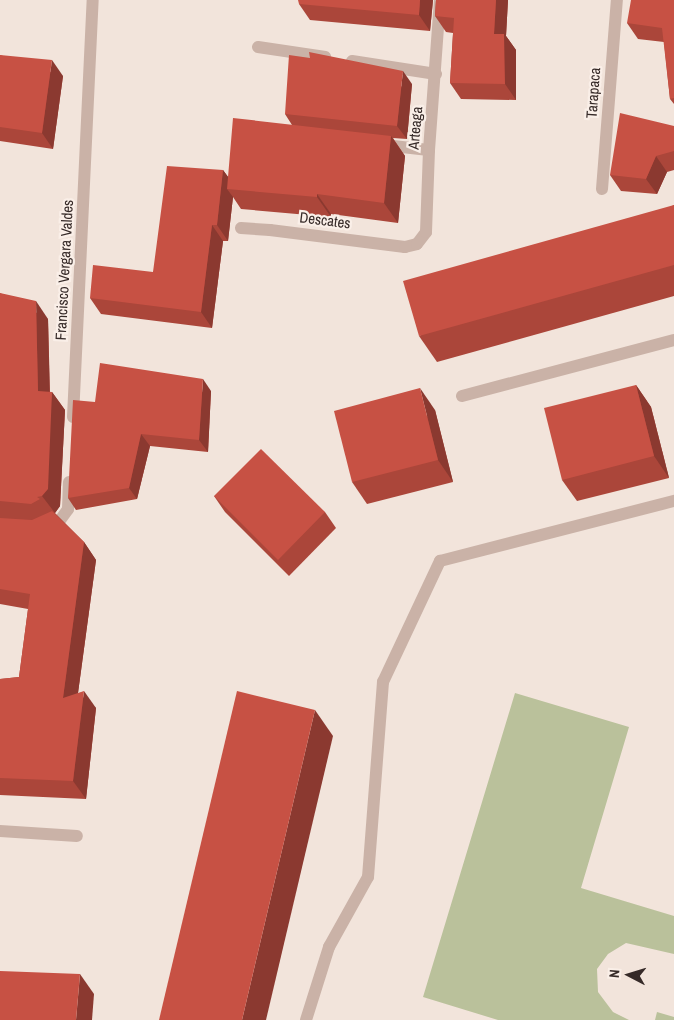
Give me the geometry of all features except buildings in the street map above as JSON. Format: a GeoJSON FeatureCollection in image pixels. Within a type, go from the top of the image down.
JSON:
{"type":"FeatureCollection","features":[{"type":"Feature","properties":{"kind":"street","name":"Francisco Vergara Valdes"},"geometry":{"type":"LineString","coordinates":[[72,429],[93,0]]}},
{"type":"Feature","properties":{"kind":"street","name":"Arteaga"},"geometry":{"type":"LineString","coordinates":[[405,247],[417,244],[426,232],[429,150],[440,0]]}},
{"type":"Feature","properties":{"kind":"street","name":"Tarapaca"},"geometry":{"type":"LineString","coordinates":[[602,189],[617,0]]}},
{"type":"Feature","properties":{"kind":"street"},"geometry":{"type":"LineString","coordinates":[[258,47],[436,74]]}},
{"type":"Feature","properties":{"kind":"street"},"geometry":{"type":"LineString","coordinates":[[373,144],[429,150]]}},
{"type":"Feature","properties":{"kind":"street","name":"Descates"},"geometry":{"type":"LineString","coordinates":[[241,228],[405,247]]}},
{"type":"Feature","properties":{"kind":"street"},"geometry":{"type":"LineString","coordinates":[[462,396],[674,340]]}},
{"type":"Feature","properties":{"kind":"street"},"geometry":{"type":"LineString","coordinates":[[40,530],[58,523],[68,509],[70,469]]}},
{"type":"Feature","properties":{"kind":"street"},"geometry":{"type":"LineString","coordinates":[[306,1020],[330,947],[368,877],[383,682],[440,561],[674,501]]}},
{"type":"Feature","properties":{"kind":"street"},"geometry":{"type":"LineString","coordinates":[[0,831],[77,836]]}},
{"type":"Feature","properties":{"kind":"green space"},"geometry":{"type":"Polygon","coordinates":[[[515,693],[629,727],[581,888],[674,916],[674,954],[626,943],[608,954],[597,969],[598,992],[613,1012],[629,1020],[498,1020],[423,997],[515,693]]]}},
{"type":"Feature","properties":{"kind":"green space"},"geometry":{"type":"Polygon","coordinates":[[[657,1012],[674,1017],[674,1020],[655,1020],[657,1012]]]}}]}
